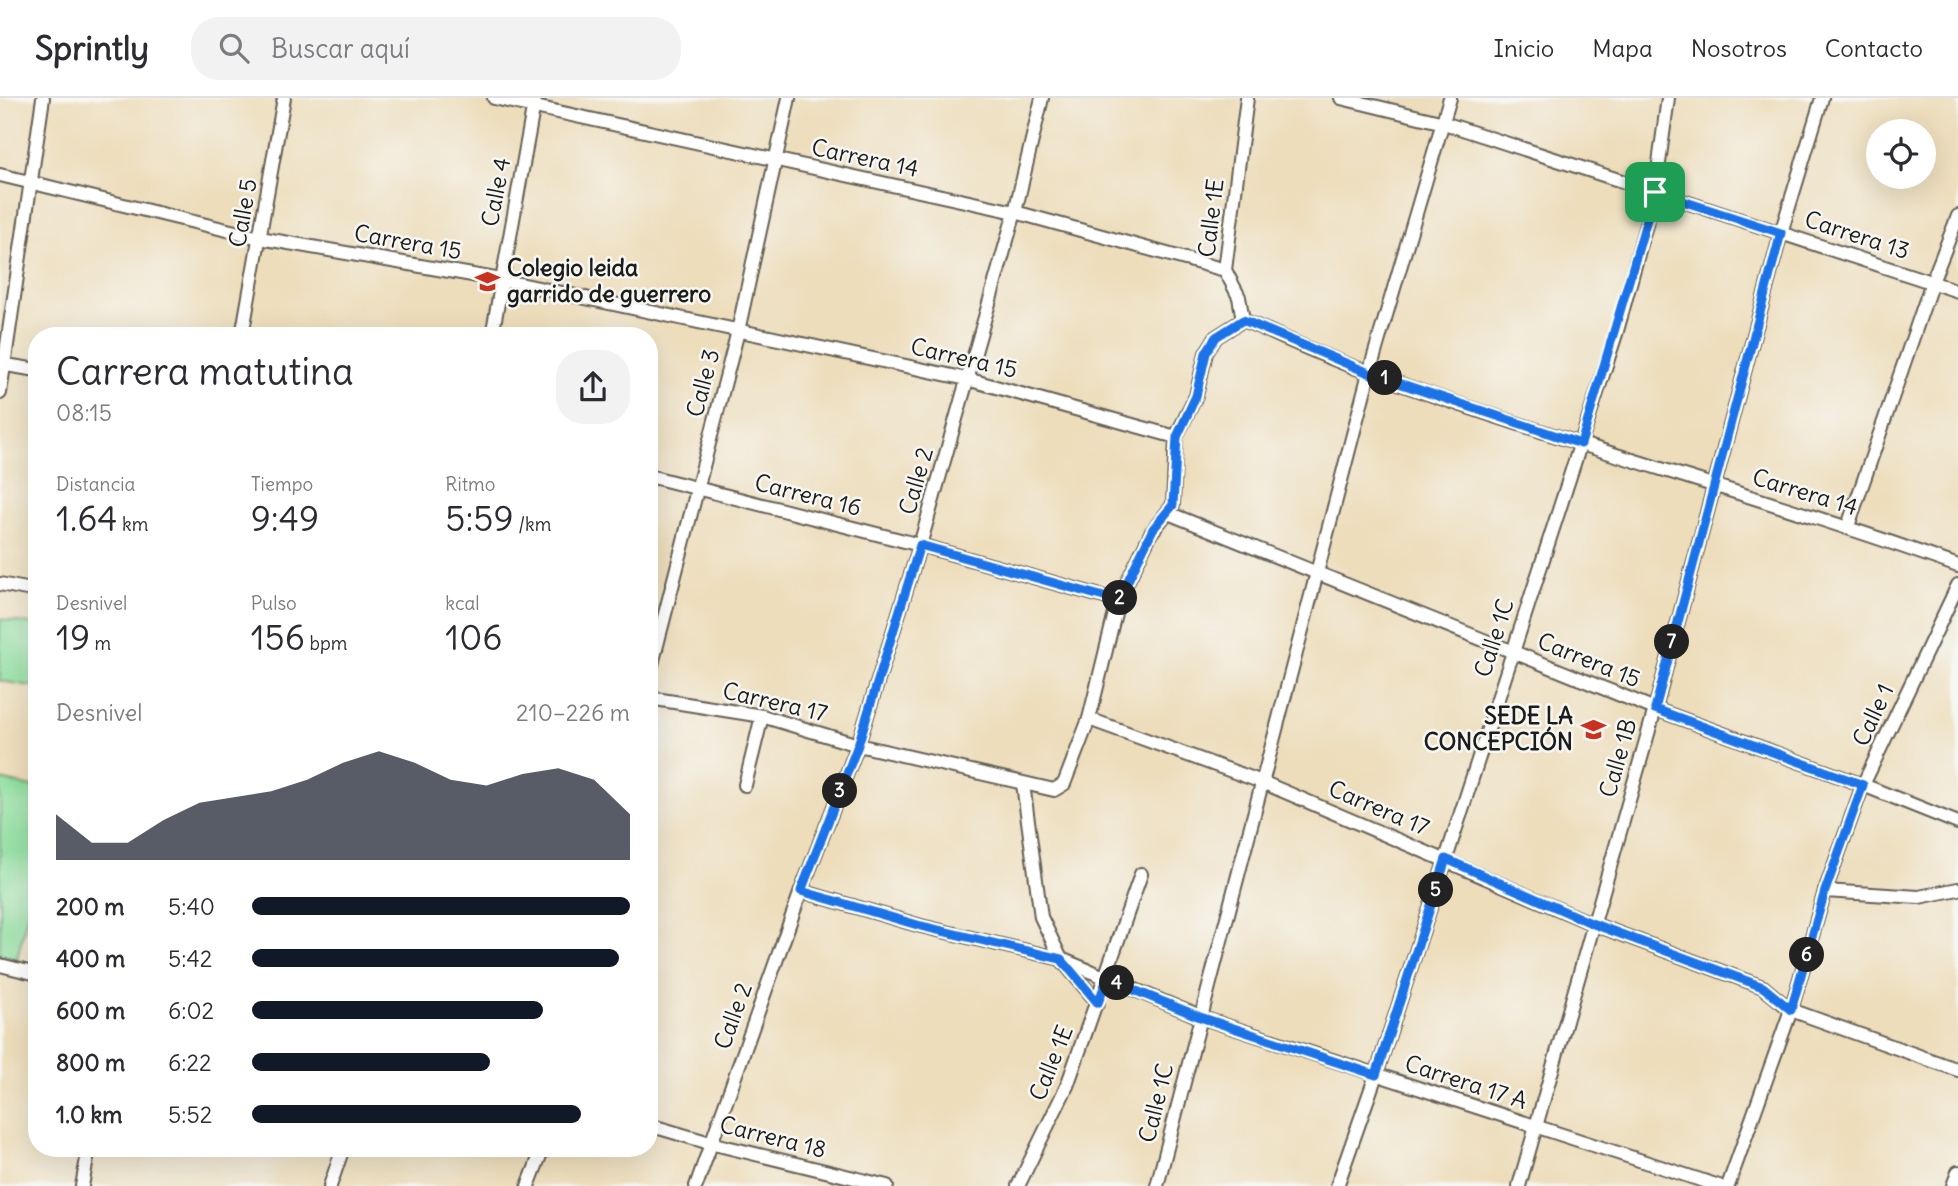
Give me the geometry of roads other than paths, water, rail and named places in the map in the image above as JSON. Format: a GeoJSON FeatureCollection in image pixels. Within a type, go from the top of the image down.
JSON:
{"type":"FeatureCollection","features":[{"type":"Feature","properties":{"kind":"street"},"geometry":{"type":"LineString","coordinates":[[0,393],[2,364],[33,182],[43,98]]}},
{"type":"Feature","properties":{"kind":"street","name":"Calle 5"},"geometry":{"type":"LineString","coordinates":[[244,327],[284,98]]}},
{"type":"Feature","properties":{"kind":"street","name":"Carrera 14"},"geometry":{"type":"LineString","coordinates":[[494,98],[534,102],[776,160],[1015,212],[1225,270]]}},
{"type":"Feature","properties":{"kind":"street","name":"Calle 3"},"geometry":{"type":"LineString","coordinates":[[658,641],[738,331],[789,98]]}},
{"type":"Feature","properties":{"kind":"street","name":"Calle 2"},"geometry":{"type":"LineString","coordinates":[[696,1186],[801,891],[858,745],[920,545],[1015,212],[1042,98]]}},
{"type":"Feature","properties":{"kind":"street","name":"Calle 1E"},"geometry":{"type":"LineString","coordinates":[[1243,320],[1239,297],[1225,270],[1247,98]]}},
{"type":"Feature","properties":{"kind":"street","name":"Carrera 13"},"geometry":{"type":"LineString","coordinates":[[1341,98],[1444,123],[1958,291]]}},
{"type":"Feature","properties":{"kind":"street","name":"Calle 1C"},"geometry":{"type":"LineString","coordinates":[[1157,1186],[1315,573],[1369,373],[1450,98]]}},
{"type":"Feature","properties":{"kind":"street","name":"Calle 1C"},"geometry":{"type":"LineString","coordinates":[[1337,1186],[1376,1075],[1511,651],[1581,444],[1655,192],[1668,98]]}},
{"type":"Feature","properties":{"kind":"street","name":"Calle 1B"},"geometry":{"type":"LineString","coordinates":[[1519,1186],[1591,923],[1655,709],[1781,233],[1822,98]]}},
{"type":"Feature","properties":{"kind":"street","name":"Calle 4"},"geometry":{"type":"LineString","coordinates":[[493,327],[534,102]]}},
{"type":"Feature","properties":{"kind":"street","name":"Carrera 15"},"geometry":{"type":"LineString","coordinates":[[0,175],[260,239],[501,280],[967,379],[1177,437]]}},
{"type":"Feature","properties":{"kind":"street"},"geometry":{"type":"LineString","coordinates":[[1849,526],[1931,282],[1958,216]]}},
{"type":"Feature","properties":{"kind":"street"},"geometry":{"type":"LineString","coordinates":[[1089,719],[1118,601],[1151,533],[1168,513],[1176,493],[1177,437],[1196,396],[1211,344],[1243,320]]}},
{"type":"Feature","properties":{"kind":"street","name":"Carrera 14"},"geometry":{"type":"LineString","coordinates":[[1243,320],[1369,373],[1712,486],[1849,526],[1958,566]]}},
{"type":"Feature","properties":{"kind":"street"},"geometry":{"type":"LineString","coordinates":[[2,364],[28,368]]}},
{"type":"Feature","properties":{"kind":"street","name":"Carrera 16"},"geometry":{"type":"LineString","coordinates":[[658,478],[920,545],[1118,601]]}},
{"type":"Feature","properties":{"kind":"street","name":"Carrera 15"},"geometry":{"type":"LineString","coordinates":[[1168,513],[1655,709],[1863,785],[1958,823]]}},
{"type":"Feature","properties":{"kind":"street"},"geometry":{"type":"LineString","coordinates":[[0,584],[28,589]]}},
{"type":"Feature","properties":{"kind":"street","name":"Calle 1"},"geometry":{"type":"LineString","coordinates":[[1728,1186],[1791,1010],[1825,891],[1863,785],[1958,585]]}},
{"type":"Feature","properties":{"kind":"street","name":"Carrera 17"},"geometry":{"type":"LineString","coordinates":[[658,699],[762,716],[858,745],[1054,790],[1064,784],[1089,719],[1262,782],[1591,923],[1763,987],[1791,1010],[1958,1070]]}},
{"type":"Feature","properties":{"kind":"street"},"geometry":{"type":"LineString","coordinates":[[745,785],[762,716]]}},
{"type":"Feature","properties":{"kind":"street"},"geometry":{"type":"LineString","coordinates":[[1023,784],[1041,918],[1061,959],[1098,1003]]}},
{"type":"Feature","properties":{"kind":"street","name":"Calle 1E"},"geometry":{"type":"LineString","coordinates":[[1018,1186],[1067,1086],[1142,874]]}},
{"type":"Feature","properties":{"kind":"street"},"geometry":{"type":"LineString","coordinates":[[1825,891],[1919,897],[1958,889]]}},
{"type":"Feature","properties":{"kind":"street","name":"Carrera 17 A"},"geometry":{"type":"LineString","coordinates":[[801,891],[921,926],[1061,959],[1200,1017],[1719,1186]]}},
{"type":"Feature","properties":{"kind":"street"},"geometry":{"type":"LineString","coordinates":[[0,965],[28,972]]}},
{"type":"Feature","properties":{"kind":"street","name":"Carrera 18"},"geometry":{"type":"LineString","coordinates":[[658,1128],[887,1186]]}},
{"type":"Feature","properties":{"kind":"street"},"geometry":{"type":"LineString","coordinates":[[82,1186],[87,1157]]}},
{"type":"Feature","properties":{"kind":"street"},"geometry":{"type":"LineString","coordinates":[[330,1186],[340,1157]]}},
{"type":"Feature","properties":{"kind":"street"},"geometry":{"type":"LineString","coordinates":[[528,1186],[539,1157]]}},
{"type":"Feature","properties":{"kind":"street"},"geometry":{"type":"LineString","coordinates":[[1953,1186],[1958,1172]]}},
{"type":"Feature","properties":{"kind":"place","name":"Colegio leida garrido de guerrero"},"geometry":{"type":"Point","coordinates":[487,281]}},
{"type":"Feature","properties":{"kind":"place","name":"SEDE LA CONCEPCIÓN"},"geometry":{"type":"Point","coordinates":[1593,729]}}]}
